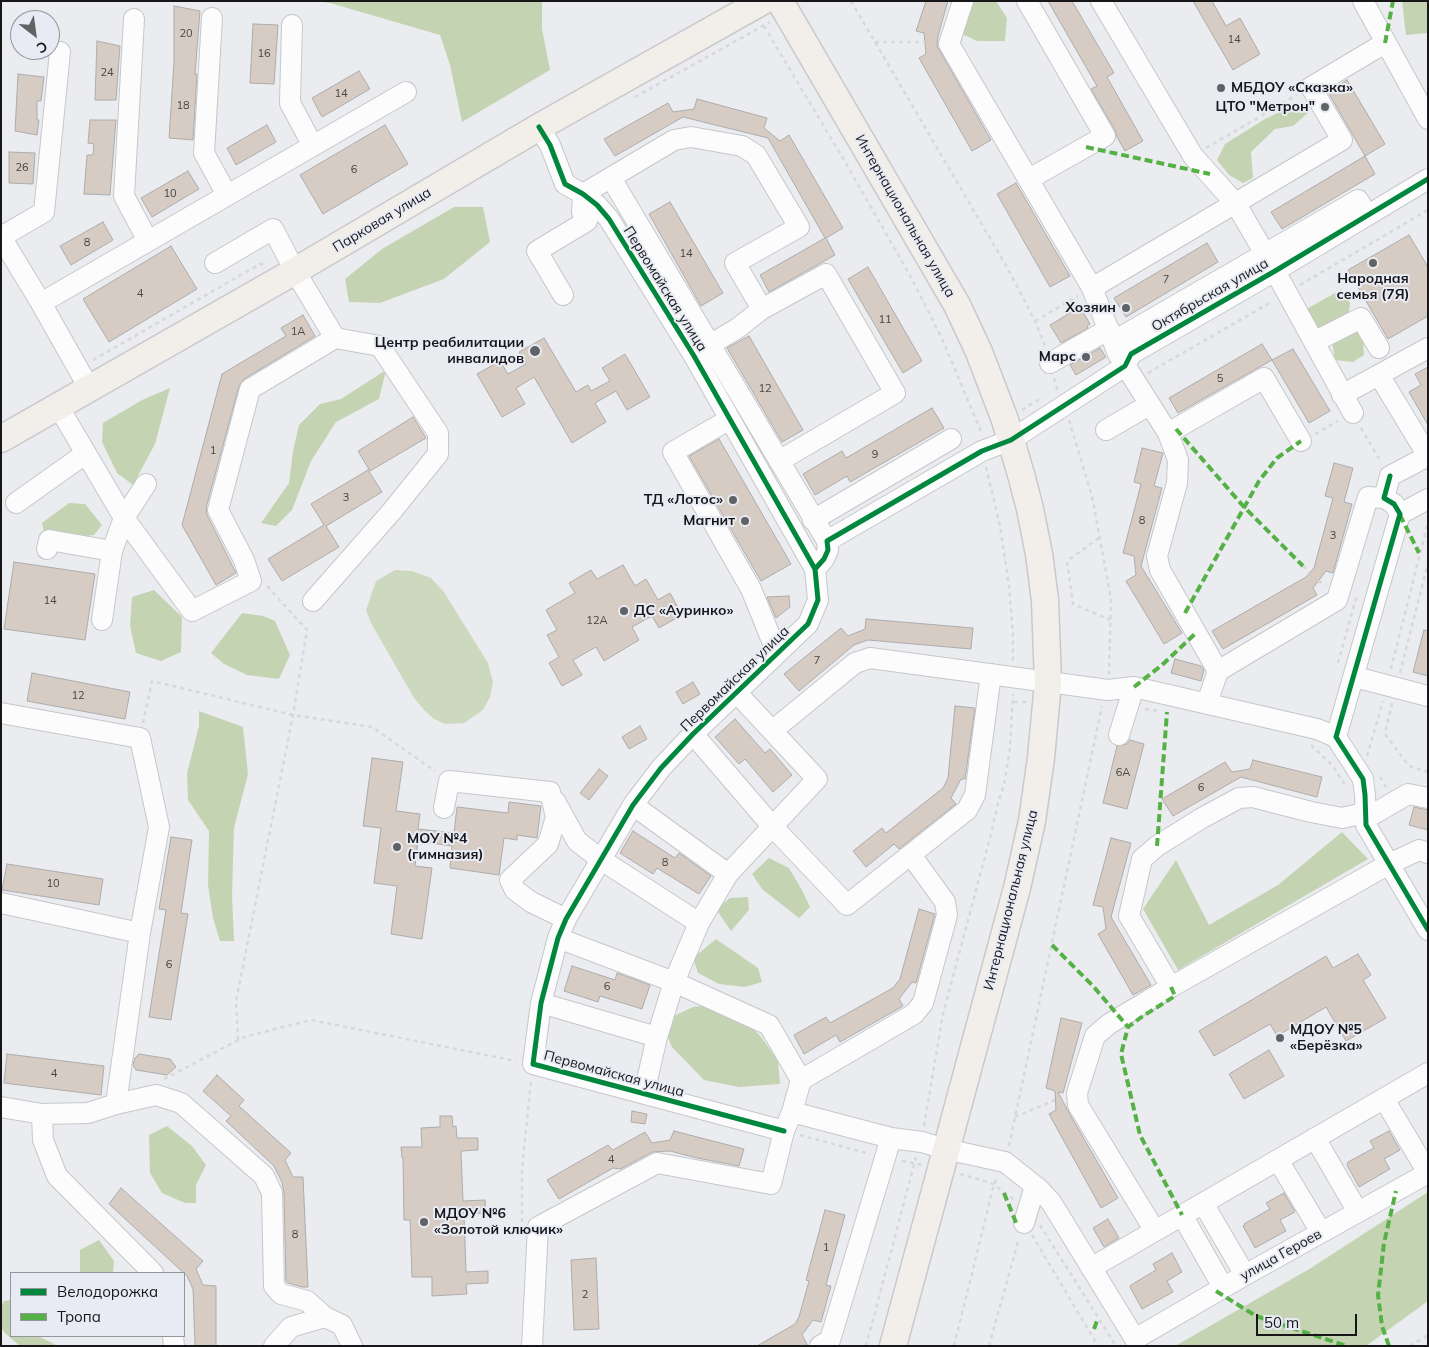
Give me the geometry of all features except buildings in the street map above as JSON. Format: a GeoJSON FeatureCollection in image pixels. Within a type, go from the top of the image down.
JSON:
{"type":"FeatureCollection","features":[{"type":"Feature","properties":{"kind":"main road","name":"Интернациональная улица"},"geometry":{"type":"LineString","coordinates":[[780,1],[957,305],[979,352],[1012,440],[1030,509],[1039,554],[1044,600],[1048,683],[1041,758],[1032,821],[1017,888],[933,1145],[893,1346]]}},
{"type":"Feature","properties":{"kind":"main road","name":"Парковая улица"},"geometry":{"type":"LineString","coordinates":[[1,439],[295,271],[539,127],[763,14]]}},
{"type":"Feature","properties":{"kind":"street"},"geometry":{"type":"LineString","coordinates":[[963,1],[950,44],[1092,288],[1118,354],[1168,433],[1178,460],[1177,483],[1157,556],[1160,570],[1218,670]]}},
{"type":"Feature","properties":{"kind":"street"},"geometry":{"type":"LineString","coordinates":[[1027,1],[1104,136],[1029,180]]}},
{"type":"Feature","properties":{"kind":"street","name":"Октябрьская улица"},"geometry":{"type":"LineString","coordinates":[[1101,1],[1193,156],[1236,204],[1270,263]]}},
{"type":"Feature","properties":{"kind":"street"},"geometry":{"type":"LineString","coordinates":[[1363,1],[1385,43],[1420,87],[1428,119]]}},
{"type":"Feature","properties":{"kind":"street"},"geometry":{"type":"LineString","coordinates":[[134,18],[124,196],[148,241]]}},
{"type":"Feature","properties":{"kind":"street"},"geometry":{"type":"LineString","coordinates":[[212,18],[204,153],[227,195]]}},
{"type":"Feature","properties":{"kind":"street"},"geometry":{"type":"LineString","coordinates":[[292,25],[290,103],[313,146]]}},
{"type":"Feature","properties":{"kind":"street"},"geometry":{"type":"LineString","coordinates":[[1092,288],[1342,140],[1311,87],[1385,43]]}},
{"type":"Feature","properties":{"kind":"street"},"geometry":{"type":"LineString","coordinates":[[59,60],[44,212],[2,237],[89,388]]}},
{"type":"Feature","properties":{"kind":"street"},"geometry":{"type":"LineString","coordinates":[[41,302],[406,92]]}},
{"type":"Feature","properties":{"kind":"street","name":"Первомайская улица"},"geometry":{"type":"LineString","coordinates":[[539,127],[550,145],[565,184],[583,194],[597,205],[609,219],[694,356],[815,569],[818,600],[808,624],[693,734],[662,768],[633,805],[566,919],[558,938],[541,1003],[533,1064],[784,1131]]}},
{"type":"Feature","properties":{"kind":"street"},"geometry":{"type":"LineString","coordinates":[[563,295],[537,252],[587,221],[582,212],[583,194],[674,140],[691,137],[742,146],[756,155],[799,227],[735,264],[762,309]]}},
{"type":"Feature","properties":{"kind":"street","name":"Первомайская улица"},"geometry":{"type":"LineString","coordinates":[[611,178],[827,541]]}},
{"type":"Feature","properties":{"kind":"street","name":"Октябрьская улица"},"geometry":{"type":"LineString","coordinates":[[1012,440],[1063,404],[1130,373],[1131,354],[1270,263],[1367,215],[1428,179]]}},
{"type":"Feature","properties":{"kind":"street"},"geometry":{"type":"LineString","coordinates":[[214,263],[273,229],[295,271],[335,338]]}},
{"type":"Feature","properties":{"kind":"street"},"geometry":{"type":"LineString","coordinates":[[1050,363],[1270,263],[1353,413]]}},
{"type":"Feature","properties":{"kind":"street"},"geometry":{"type":"LineString","coordinates":[[710,344],[738,328],[762,309],[826,274],[896,392],[779,461]]}},
{"type":"Feature","properties":{"kind":"street"},"geometry":{"type":"LineString","coordinates":[[1314,342],[1361,318],[1379,348]]}},
{"type":"Feature","properties":{"kind":"street"},"geometry":{"type":"LineString","coordinates":[[58,406],[124,518],[192,610],[251,581],[244,560],[218,510],[250,389],[335,338],[380,346],[438,433],[438,454],[392,511],[313,601]]}},
{"type":"Feature","properties":{"kind":"street"},"geometry":{"type":"LineString","coordinates":[[1342,395],[1428,348]]}},
{"type":"Feature","properties":{"kind":"street"},"geometry":{"type":"LineString","coordinates":[[1379,375],[1428,456],[1390,476],[1384,498]]}},
{"type":"Feature","properties":{"kind":"street"},"geometry":{"type":"LineString","coordinates":[[1168,433],[1264,378],[1301,441]]}},
{"type":"Feature","properties":{"kind":"street"},"geometry":{"type":"LineString","coordinates":[[1106,430],[1149,405]]}},
{"type":"Feature","properties":{"kind":"street"},"geometry":{"type":"LineString","coordinates":[[730,419],[673,452],[752,589],[777,654]]}},
{"type":"Feature","properties":{"kind":"street"},"geometry":{"type":"LineString","coordinates":[[813,520],[951,439]]}},
{"type":"Feature","properties":{"kind":"street"},"geometry":{"type":"LineString","coordinates":[[815,569],[824,559],[828,550],[827,541],[982,451],[1012,440]]}},
{"type":"Feature","properties":{"kind":"street"},"geometry":{"type":"LineString","coordinates":[[16,503],[85,454]]}},
{"type":"Feature","properties":{"kind":"street"},"geometry":{"type":"LineString","coordinates":[[102,620],[112,551],[124,518],[146,484]]}},
{"type":"Feature","properties":{"kind":"street"},"geometry":{"type":"LineString","coordinates":[[1208,703],[1218,670],[1337,600],[1368,497],[1384,498],[1394,504],[1400,514]]}},
{"type":"Feature","properties":{"kind":"street"},"geometry":{"type":"LineString","coordinates":[[1336,737],[1355,677],[1400,514],[1428,499]]}},
{"type":"Feature","properties":{"kind":"street"},"geometry":{"type":"LineString","coordinates":[[47,549],[49,540],[112,551]]}},
{"type":"Feature","properties":{"kind":"street"},"geometry":{"type":"LineString","coordinates":[[772,730],[854,663],[870,658],[1108,690],[1134,687],[1317,729],[1336,737],[1363,779],[1366,825],[1428,930]]}},
{"type":"Feature","properties":{"kind":"street"},"geometry":{"type":"LineString","coordinates":[[693,734],[772,826],[847,905],[967,810],[975,795],[991,674]]}},
{"type":"Feature","properties":{"kind":"street"},"geometry":{"type":"LineString","coordinates":[[1355,677],[1428,696]]}},
{"type":"Feature","properties":{"kind":"street"},"geometry":{"type":"LineString","coordinates":[[1119,735],[1134,687]]}},
{"type":"Feature","properties":{"kind":"street"},"geometry":{"type":"LineString","coordinates":[[644,1093],[657,1037],[674,982],[699,923],[728,874],[817,779],[736,692]]}},
{"type":"Feature","properties":{"kind":"street"},"geometry":{"type":"LineString","coordinates":[[1,713],[140,738],[159,827],[140,933],[116,1104]]}},
{"type":"Feature","properties":{"kind":"street"},"geometry":{"type":"LineString","coordinates":[[444,808],[449,781],[550,792]]}},
{"type":"Feature","properties":{"kind":"street"},"geometry":{"type":"LineString","coordinates":[[550,792],[577,841],[600,859],[699,923]]}},
{"type":"Feature","properties":{"kind":"street"},"geometry":{"type":"LineString","coordinates":[[550,792],[556,817],[548,844],[510,880],[515,890],[532,902],[566,919]]}},
{"type":"Feature","properties":{"kind":"street"},"geometry":{"type":"LineString","coordinates":[[1171,987],[1129,916],[1142,859],[1157,846],[1239,798],[1253,797],[1342,818],[1364,816],[1408,794],[1428,798]]}},
{"type":"Feature","properties":{"kind":"street"},"geometry":{"type":"LineString","coordinates":[[633,805],[728,874]]}},
{"type":"Feature","properties":{"kind":"street"},"geometry":{"type":"LineString","coordinates":[[1155,1231],[1078,1105],[1077,1092],[1095,1036],[1109,1024],[1171,987],[1389,864],[1418,850],[1428,853]]}},
{"type":"Feature","properties":{"kind":"street"},"geometry":{"type":"LineString","coordinates":[[532,1346],[538,1227],[657,1163],[772,1184],[784,1131],[792,1112],[801,1080],[914,1014],[923,1003],[947,915],[945,902],[911,855]]}},
{"type":"Feature","properties":{"kind":"street"},"geometry":{"type":"LineString","coordinates":[[1,903],[140,933]]}},
{"type":"Feature","properties":{"kind":"street"},"geometry":{"type":"LineString","coordinates":[[558,938],[674,982],[769,1025],[801,1080]]}},
{"type":"Feature","properties":{"kind":"street"},"geometry":{"type":"LineString","coordinates":[[541,1003],[657,1037]]}},
{"type":"Feature","properties":{"kind":"street"},"geometry":{"type":"LineString","coordinates":[[792,1112],[891,1138],[933,1145],[1005,1162],[1051,1202],[1092,1268],[1384,1099],[1425,1080]]}},
{"type":"Feature","properties":{"kind":"street"},"geometry":{"type":"LineString","coordinates":[[1,1108],[42,1114],[88,1113],[116,1104],[156,1095],[181,1103],[264,1176],[272,1193],[274,1286],[281,1294],[306,1301],[325,1317],[342,1325],[352,1346]]}},
{"type":"Feature","properties":{"kind":"street"},"geometry":{"type":"LineString","coordinates":[[1384,1099],[1428,1173]]}},
{"type":"Feature","properties":{"kind":"street"},"geometry":{"type":"LineString","coordinates":[[42,1114],[43,1140],[57,1176],[152,1272]]}},
{"type":"Feature","properties":{"kind":"street"},"geometry":{"type":"LineString","coordinates":[[820,1346],[830,1340],[891,1138]]}},
{"type":"Feature","properties":{"kind":"street"},"geometry":{"type":"LineString","coordinates":[[1315,1138],[1358,1212]]}},
{"type":"Feature","properties":{"kind":"street"},"geometry":{"type":"LineString","coordinates":[[1278,1160],[1321,1232]]}},
{"type":"Feature","properties":{"kind":"street","name":"улица Героев"},"geometry":{"type":"LineString","coordinates":[[1092,1268],[1135,1339],[1223,1287],[1428,1173]]}},
{"type":"Feature","properties":{"kind":"street"},"geometry":{"type":"LineString","coordinates":[[1025,1225],[1034,1186]]}},
{"type":"Feature","properties":{"kind":"street"},"geometry":{"type":"LineString","coordinates":[[1203,1203],[1245,1275]]}},
{"type":"Feature","properties":{"kind":"street"},"geometry":{"type":"LineString","coordinates":[[1182,1215],[1223,1287]]}},
{"type":"Feature","properties":{"kind":"street"},"geometry":{"type":"LineString","coordinates":[[274,1346],[291,1327],[325,1317]]}},
{"type":"Feature","properties":{"kind":"path"},"geometry":{"type":"LineString","coordinates":[[851,1],[1008,269],[1035,321],[1092,496],[1111,599],[1108,690]]}},
{"type":"Feature","properties":{"kind":"path"},"geometry":{"type":"LineString","coordinates":[[763,14],[924,301],[982,434],[980,440],[982,451],[1000,526],[1009,586],[1013,635],[1014,702],[1004,785],[943,1014],[933,1145],[914,1163],[866,1346]]}},
{"type":"Feature","properties":{"kind":"path"},"geometry":{"type":"LineString","coordinates":[[875,42],[925,42]]}},
{"type":"Feature","properties":{"kind":"path"},"geometry":{"type":"LineString","coordinates":[[1193,156],[1311,87]]}},
{"type":"Feature","properties":{"kind":"path"},"geometry":{"type":"LineString","coordinates":[[1130,373],[1287,293],[1428,210]]}},
{"type":"Feature","properties":{"kind":"path"},"geometry":{"type":"LineString","coordinates":[[1035,321],[1092,288]]}},
{"type":"Feature","properties":{"kind":"path"},"geometry":{"type":"LineString","coordinates":[[1301,441],[1353,413],[1390,476]]}},
{"type":"Feature","properties":{"kind":"path"},"geometry":{"type":"LineString","coordinates":[[1419,553],[1428,522]]}},
{"type":"Feature","properties":{"kind":"path"},"geometry":{"type":"LineString","coordinates":[[1100,538],[1067,561],[1073,604],[1110,620]]}},
{"type":"Feature","properties":{"kind":"path"},"geometry":{"type":"LineString","coordinates":[[1428,563],[1385,734],[1409,766],[1428,772]]}},
{"type":"Feature","properties":{"kind":"path"},"geometry":{"type":"LineString","coordinates":[[1303,566],[1310,572]]}},
{"type":"Feature","properties":{"kind":"path"},"geometry":{"type":"LineString","coordinates":[[238,1040],[236,1001],[293,715],[307,630],[263,581]]}},
{"type":"Feature","properties":{"kind":"path"},"geometry":{"type":"LineString","coordinates":[[1338,664],[1358,591]]}},
{"type":"Feature","properties":{"kind":"path"},"geometry":{"type":"LineString","coordinates":[[140,738],[152,681],[293,715],[372,727],[449,781]]}},
{"type":"Feature","properties":{"kind":"path"},"geometry":{"type":"LineString","coordinates":[[954,1346],[994,1184],[1005,1162],[1103,704],[1167,712]]}},
{"type":"Feature","properties":{"kind":"path"},"geometry":{"type":"LineString","coordinates":[[1317,729],[1310,744],[1333,766],[1364,816]]}},
{"type":"Feature","properties":{"kind":"path"},"geometry":{"type":"LineString","coordinates":[[159,1082],[244,1036],[311,1020],[533,1064]]}},
{"type":"Feature","properties":{"kind":"path"},"geometry":{"type":"LineString","coordinates":[[1015,1118],[1056,1100]]}},
{"type":"Feature","properties":{"kind":"path"},"geometry":{"type":"LineString","coordinates":[[994,1184],[1025,1225],[1098,1346]]}},
{"type":"Feature","properties":{"kind":"path"},"geometry":{"type":"LineString","coordinates":[[989,1346],[1025,1225],[1034,1216],[1051,1240],[1116,1346]]}},
{"type":"Feature","properties":{"kind":"path"},"geometry":{"type":"LineString","coordinates":[[1090,1331],[1094,1329]]}},
{"type":"Feature","properties":{"kind":"path"},"geometry":{"type":"LineString","coordinates":[[1410,1346],[1428,1335]]}},
{"type":"Feature","properties":{"kind":"green space"},"geometry":{"type":"Polygon","coordinates":[[[316,1],[542,1],[542,29],[550,70],[462,122],[450,65],[440,35],[330,3],[316,1]]]}},
{"type":"Feature","properties":{"kind":"green space"},"geometry":{"type":"Polygon","coordinates":[[[968,1],[996,1],[1007,18],[1005,41],[977,41],[962,34],[968,1]]]}},
{"type":"Feature","properties":{"kind":"green space"},"geometry":{"type":"Polygon","coordinates":[[[1402,1],[1428,1],[1428,33],[1406,35],[1402,1]]]}},
{"type":"Feature","properties":{"kind":"green space"},"geometry":{"type":"Polygon","coordinates":[[[1296,104],[1309,112],[1293,126],[1275,129],[1251,152],[1253,178],[1243,183],[1229,175],[1217,160],[1225,144],[1265,119],[1296,104]]]}},
{"type":"Feature","properties":{"kind":"green space"},"geometry":{"type":"Polygon","coordinates":[[[454,207],[483,207],[490,242],[444,279],[380,303],[349,302],[345,279],[382,249],[454,207]]]}},
{"type":"Feature","properties":{"kind":"green space"},"geometry":{"type":"Polygon","coordinates":[[[1342,289],[1350,303],[1349,312],[1343,321],[1319,329],[1312,324],[1305,310],[1342,289]]]}},
{"type":"Feature","properties":{"kind":"green space"},"geometry":{"type":"Polygon","coordinates":[[[1349,329],[1363,334],[1364,355],[1353,362],[1335,360],[1332,341],[1349,329]]]}},
{"type":"Feature","properties":{"kind":"green space"},"geometry":{"type":"Polygon","coordinates":[[[386,370],[379,399],[336,422],[311,461],[292,510],[276,526],[261,523],[289,483],[299,425],[320,404],[341,399],[386,370]]]}},
{"type":"Feature","properties":{"kind":"green space"},"geometry":{"type":"Polygon","coordinates":[[[170,388],[155,444],[133,485],[117,473],[102,442],[103,423],[142,400],[170,388]]]}},
{"type":"Feature","properties":{"kind":"green space"},"geometry":{"type":"Polygon","coordinates":[[[69,503],[85,504],[102,525],[94,535],[73,538],[44,532],[42,523],[69,503]]]}},
{"type":"Feature","properties":{"kind":"green space"},"geometry":{"type":"Polygon","coordinates":[[[395,570],[412,571],[431,578],[444,592],[488,663],[493,682],[490,697],[483,710],[464,723],[445,724],[434,719],[424,710],[414,698],[371,623],[366,610],[376,581],[395,570]]]}},
{"type":"Feature","properties":{"kind":"green space"},"geometry":{"type":"Polygon","coordinates":[[[154,590],[182,617],[181,652],[161,661],[136,653],[130,626],[132,597],[154,590]]]}},
{"type":"Feature","properties":{"kind":"green space"},"geometry":{"type":"Polygon","coordinates":[[[242,613],[263,616],[275,621],[290,655],[279,679],[247,675],[224,664],[211,653],[242,613]]]}},
{"type":"Feature","properties":{"kind":"green space"},"geometry":{"type":"Polygon","coordinates":[[[199,711],[243,727],[248,774],[234,828],[232,896],[234,941],[220,941],[213,918],[208,885],[209,831],[188,800],[187,773],[199,726],[199,711]]]}},
{"type":"Feature","properties":{"kind":"green space"},"geometry":{"type":"Polygon","coordinates":[[[1342,832],[1368,859],[1178,970],[1143,909],[1176,860],[1209,925],[1278,885],[1342,832]]]}},
{"type":"Feature","properties":{"kind":"green space"},"geometry":{"type":"Polygon","coordinates":[[[769,858],[789,868],[802,890],[810,907],[799,918],[762,889],[752,874],[769,858]]]}},
{"type":"Feature","properties":{"kind":"green space"},"geometry":{"type":"Polygon","coordinates":[[[748,897],[749,910],[731,931],[716,909],[730,898],[748,897]]]}},
{"type":"Feature","properties":{"kind":"green space"},"geometry":{"type":"Polygon","coordinates":[[[716,939],[758,968],[762,982],[745,987],[719,984],[698,973],[693,958],[716,939]]]}},
{"type":"Feature","properties":{"kind":"green space"},"geometry":{"type":"Polygon","coordinates":[[[715,1005],[744,1019],[762,1038],[778,1061],[780,1084],[739,1087],[704,1080],[672,1047],[663,1026],[672,1017],[693,1007],[715,1005]]]}},
{"type":"Feature","properties":{"kind":"green space"},"geometry":{"type":"Polygon","coordinates":[[[167,1126],[192,1146],[206,1165],[196,1185],[196,1203],[185,1203],[162,1193],[150,1173],[149,1135],[167,1126]]]}},
{"type":"Feature","properties":{"kind":"green space"},"geometry":{"type":"Polygon","coordinates":[[[1428,1192],[1428,1301],[1366,1346],[1175,1346],[1311,1268],[1428,1192]]]}},
{"type":"Feature","properties":{"kind":"green space"},"geometry":{"type":"Polygon","coordinates":[[[99,1240],[114,1261],[113,1272],[80,1272],[80,1250],[99,1240]]]}},
{"type":"Feature","properties":{"kind":"green space"},"geometry":{"type":"Polygon","coordinates":[[[10,1300],[10,1337],[40,1337],[58,1346],[20,1346],[6,1334],[1,1328],[1,1306],[4,1301],[10,1300]]]}},
{"type":"Feature","properties":{"kind":"marked path"},"geometry":{"type":"LineString","coordinates":[[1385,43],[1393,1]]}},
{"type":"Feature","properties":{"kind":"marked path"},"geometry":{"type":"LineString","coordinates":[[1086,147],[1210,174]]}},
{"type":"Feature","properties":{"kind":"marked path"},"geometry":{"type":"LineString","coordinates":[[1176,429],[1244,507],[1303,566]]}},
{"type":"Feature","properties":{"kind":"marked path"},"geometry":{"type":"LineString","coordinates":[[1185,613],[1259,481],[1277,458],[1301,441]]}},
{"type":"Feature","properties":{"kind":"marked path"},"geometry":{"type":"LineString","coordinates":[[1400,515],[1419,553]]}},
{"type":"Feature","properties":{"kind":"marked path"},"geometry":{"type":"LineString","coordinates":[[1134,687],[1162,665],[1196,633]]}},
{"type":"Feature","properties":{"kind":"marked path"},"geometry":{"type":"LineString","coordinates":[[1157,846],[1167,712]]}},
{"type":"Feature","properties":{"kind":"marked path"},"geometry":{"type":"LineString","coordinates":[[1052,945],[1093,986],[1128,1027]]}},
{"type":"Feature","properties":{"kind":"marked path"},"geometry":{"type":"LineString","coordinates":[[1171,987],[1175,996],[1128,1027],[1121,1054],[1140,1135],[1182,1215]]}},
{"type":"Feature","properties":{"kind":"marked path"},"geometry":{"type":"LineString","coordinates":[[1389,1346],[1382,1326],[1378,1295],[1384,1243],[1396,1191]]}},
{"type":"Feature","properties":{"kind":"marked path"},"geometry":{"type":"LineString","coordinates":[[1004,1193],[1017,1225]]}},
{"type":"Feature","properties":{"kind":"marked path"},"geometry":{"type":"LineString","coordinates":[[1216,1291],[1256,1316],[1347,1346]]}},
{"type":"Feature","properties":{"kind":"marked path"},"geometry":{"type":"LineString","coordinates":[[1094,1329],[1098,1318]]}},
{"type":"Feature","properties":{"kind":"cycle path"},"geometry":{"type":"LineString","coordinates":[[539,127],[550,145],[565,184],[583,194],[597,205],[609,219],[694,356],[815,569],[818,600],[808,624],[693,734],[661,768],[633,805],[566,919],[558,938],[541,1003],[533,1064],[784,1131]]}},
{"type":"Feature","properties":{"kind":"cycle path"},"geometry":{"type":"LineString","coordinates":[[815,569],[824,559],[828,550],[827,541],[982,451],[1011,440],[1125,366],[1131,354],[1275,271],[1428,179]]}},
{"type":"Feature","properties":{"kind":"cycle path"},"geometry":{"type":"LineString","coordinates":[[1390,476],[1384,498],[1394,504],[1400,514],[1336,737],[1363,779],[1366,825],[1428,930]]}},
{"type":"Feature","properties":{"kind":"place","name":"МБДОУ «Сказка»"},"geometry":{"type":"Point","coordinates":[1221,88]}},
{"type":"Feature","properties":{"kind":"place","name":"ЦТО \"Метрон\""},"geometry":{"type":"Point","coordinates":[1325,107]}},
{"type":"Feature","properties":{"kind":"place","name":"Народная семья (7Я)"},"geometry":{"type":"Point","coordinates":[1373,263]}},
{"type":"Feature","properties":{"kind":"place","name":"Хозяин"},"geometry":{"type":"Point","coordinates":[1126,308]}},
{"type":"Feature","properties":{"kind":"place","name":"Центр реабилитации инвалидов"},"geometry":{"type":"Point","coordinates":[535,351]}},
{"type":"Feature","properties":{"kind":"place","name":"Марс"},"geometry":{"type":"Point","coordinates":[1086,357]}},
{"type":"Feature","properties":{"kind":"place","name":"ТД «Лотос»"},"geometry":{"type":"Point","coordinates":[733,500]}},
{"type":"Feature","properties":{"kind":"place","name":"Магнит"},"geometry":{"type":"Point","coordinates":[745,521]}},
{"type":"Feature","properties":{"kind":"place","name":"ДС «Ауринко»"},"geometry":{"type":"Point","coordinates":[624,611]}},
{"type":"Feature","properties":{"kind":"place","name":"МОУ №4 (гимназия)"},"geometry":{"type":"Point","coordinates":[397,847]}},
{"type":"Feature","properties":{"kind":"place","name":"МДОУ №5 «Берёзка»"},"geometry":{"type":"Point","coordinates":[1280,1038]}},
{"type":"Feature","properties":{"kind":"place","name":"МДОУ №6 «Золотой ключик»"},"geometry":{"type":"Point","coordinates":[424,1222]}}]}
